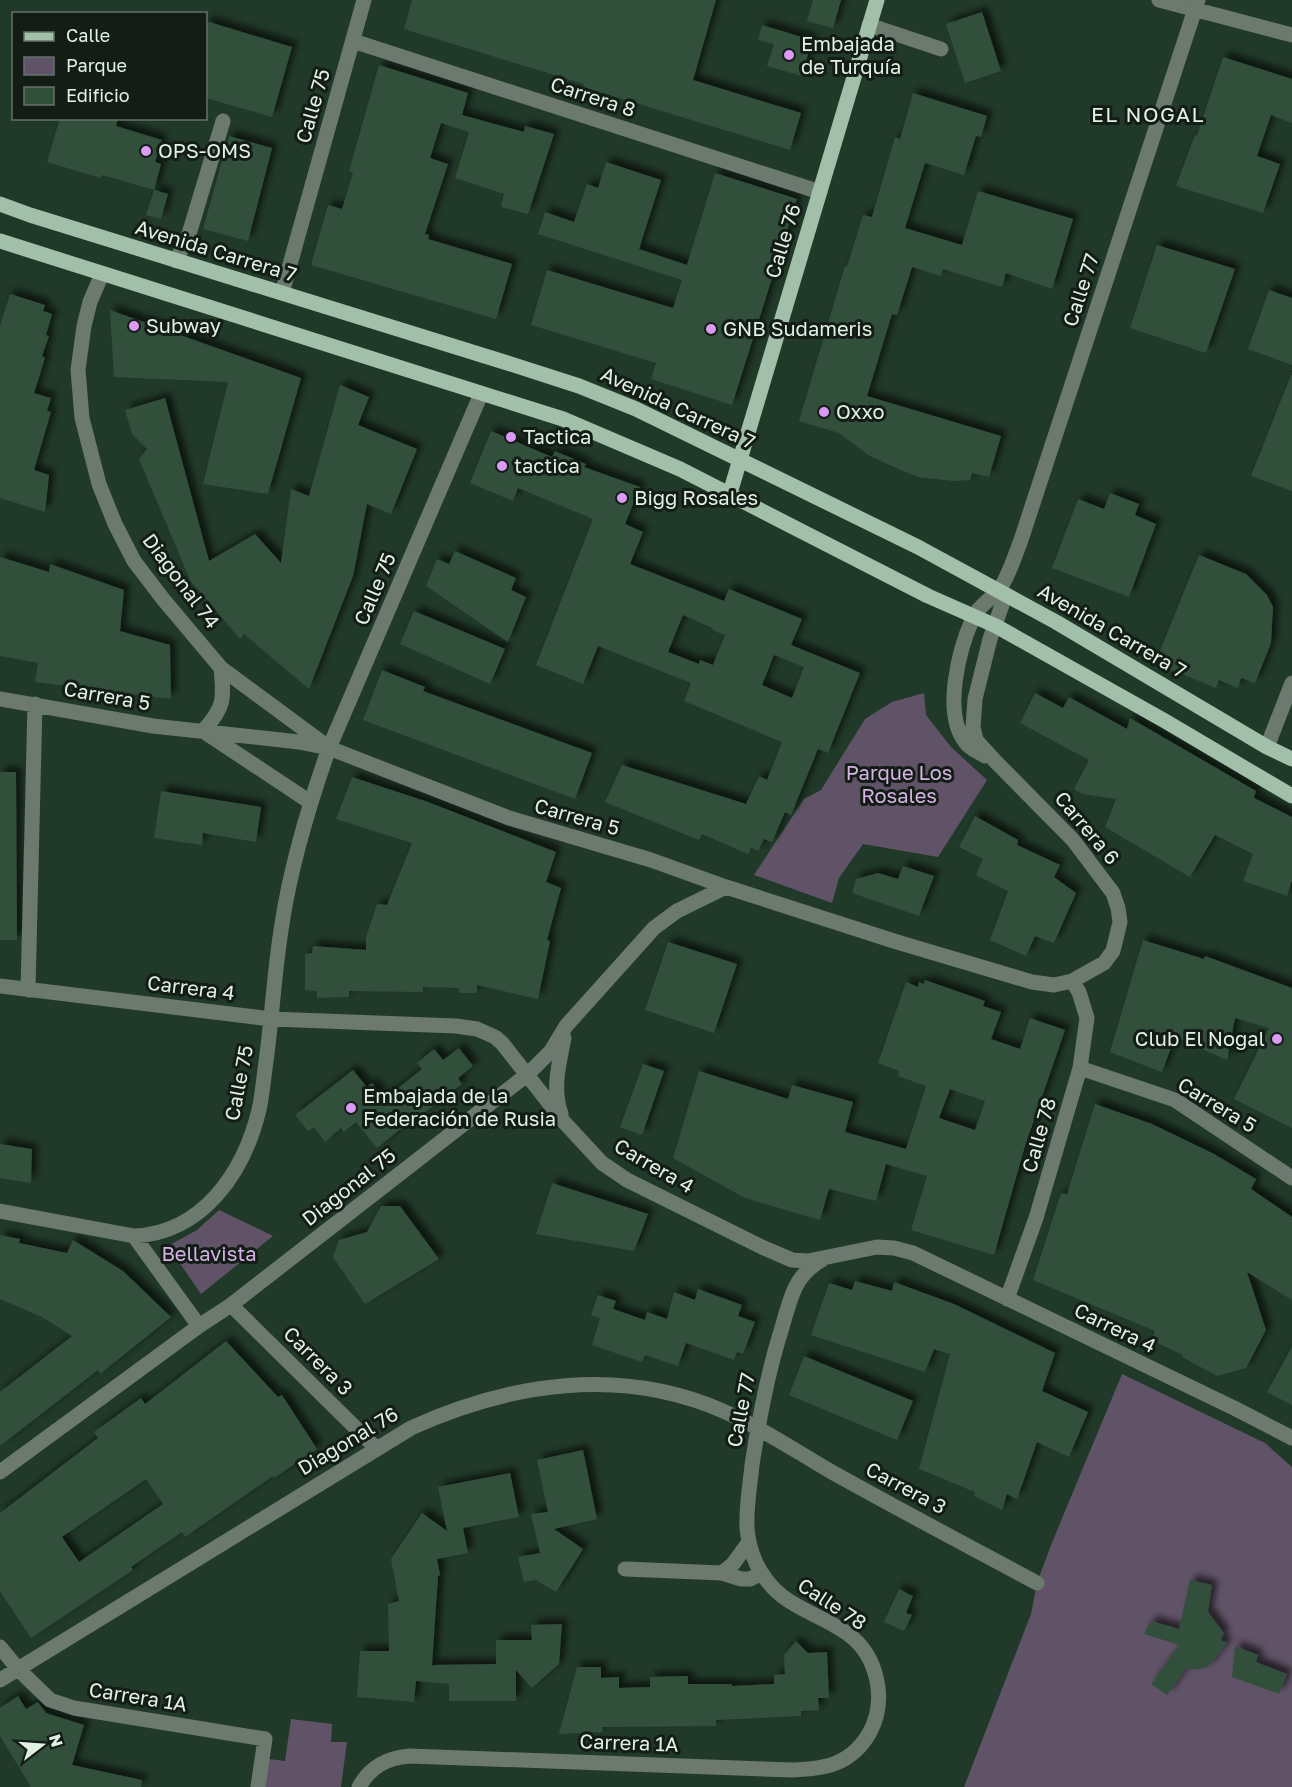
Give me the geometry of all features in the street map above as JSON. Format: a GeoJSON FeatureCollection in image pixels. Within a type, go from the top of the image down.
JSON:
{"type":"FeatureCollection","features":[{"type":"Feature","properties":{"kind":"main road","name":"Calle 76"},"geometry":{"type":"LineString","coordinates":[[730,493],[877,0]]}},
{"type":"Feature","properties":{"kind":"main road","name":"Avenida Carrera 7"},"geometry":{"type":"LineString","coordinates":[[0,204],[579,386],[636,409],[908,542],[1056,622],[1267,747],[1292,759]]}},
{"type":"Feature","properties":{"kind":"main road"},"geometry":{"type":"LineString","coordinates":[[0,241],[481,394],[584,428],[644,452],[730,493],[928,596],[996,626],[1292,796]]}},
{"type":"Feature","properties":{"kind":"street","name":"Calle 75"},"geometry":{"type":"LineString","coordinates":[[282,293],[364,0]]}},
{"type":"Feature","properties":{"kind":"street"},"geometry":{"type":"LineString","coordinates":[[1159,0],[1196,5],[1292,35]]}},
{"type":"Feature","properties":{"kind":"street","name":"Calle 77"},"geometry":{"type":"LineString","coordinates":[[996,762],[967,745],[959,732],[955,717],[956,682],[962,648],[974,616],[988,598],[999,591],[1021,540],[1196,5]]}},
{"type":"Feature","properties":{"kind":"street"},"geometry":{"type":"LineString","coordinates":[[869,25],[941,49]]}},
{"type":"Feature","properties":{"kind":"street","name":"Carrera 8"},"geometry":{"type":"LineString","coordinates":[[353,41],[820,192]]}},
{"type":"Feature","properties":{"kind":"street"},"geometry":{"type":"LineString","coordinates":[[176,261],[189,234],[223,121]]}},
{"type":"Feature","properties":{"kind":"street","name":"Diagonal 74"},"geometry":{"type":"LineString","coordinates":[[102,274],[90,302],[78,370],[82,418],[99,484],[115,524],[134,561],[221,668],[329,748]]}},
{"type":"Feature","properties":{"kind":"street","name":"Calle 75"},"geometry":{"type":"LineString","coordinates":[[134,1236],[168,1231],[193,1217],[217,1197],[242,1160],[259,1110],[282,924],[310,802],[329,748],[481,394]]}},
{"type":"Feature","properties":{"kind":"street","name":"Calle 77"},"geometry":{"type":"LineString","coordinates":[[996,762],[976,740],[973,727],[975,699],[990,639],[1002,605],[999,591]]}},
{"type":"Feature","properties":{"kind":"street"},"geometry":{"type":"LineString","coordinates":[[221,668],[224,693],[222,703],[217,716],[203,731],[310,802]]}},
{"type":"Feature","properties":{"kind":"street"},"geometry":{"type":"LineString","coordinates":[[1267,747],[1292,683]]}},
{"type":"Feature","properties":{"kind":"street","name":"Carrera 5"},"geometry":{"type":"LineString","coordinates":[[0,699],[153,726],[299,742],[329,748],[509,818],[651,860],[726,888],[915,948],[1032,982],[1054,985],[1072,981],[1104,963],[1113,951],[1117,936]]}},
{"type":"Feature","properties":{"kind":"street"},"geometry":{"type":"LineString","coordinates":[[28,990],[35,704]]}},
{"type":"Feature","properties":{"kind":"street","name":"Carrera 6"},"geometry":{"type":"LineString","coordinates":[[996,762],[1073,840],[1113,893],[1120,922],[1117,936]]}},
{"type":"Feature","properties":{"kind":"street","name":"Diagonal 75"},"geometry":{"type":"LineString","coordinates":[[0,1472],[231,1305],[528,1074],[551,1051],[566,1026],[654,928],[677,911],[726,888]]}},
{"type":"Feature","properties":{"kind":"street","name":"Calle 78"},"geometry":{"type":"LineString","coordinates":[[1007,1299],[1036,1218],[1080,1068],[1087,1018],[1079,992],[1072,981]]}},
{"type":"Feature","properties":{"kind":"street","name":"Carrera 4"},"geometry":{"type":"LineString","coordinates":[[0,986],[271,1019],[456,1026],[477,1029],[495,1037],[502,1043],[564,1122],[602,1163],[627,1180],[781,1256],[808,1261],[877,1247],[894,1248],[913,1253],[1292,1438]]}},
{"type":"Feature","properties":{"kind":"street"},"geometry":{"type":"LineString","coordinates":[[564,1122],[556,1095],[556,1078],[566,1026]]}},
{"type":"Feature","properties":{"kind":"street","name":"Carrera 5"},"geometry":{"type":"LineString","coordinates":[[1080,1068],[1175,1100],[1292,1178]]}},
{"type":"Feature","properties":{"kind":"street"},"geometry":{"type":"LineString","coordinates":[[0,1211],[134,1236],[199,1326]]}},
{"type":"Feature","properties":{"kind":"street"},"geometry":{"type":"LineString","coordinates":[[781,1256],[791,1271],[795,1288]]}},
{"type":"Feature","properties":{"kind":"street","name":"Calle 77"},"geometry":{"type":"LineString","coordinates":[[749,1542],[747,1514],[758,1428],[774,1353],[795,1288],[802,1275],[825,1257]]}},
{"type":"Feature","properties":{"kind":"street","name":"Carrera 3"},"geometry":{"type":"LineString","coordinates":[[231,1305],[376,1448]]}},
{"type":"Feature","properties":{"kind":"street","name":"Diagonal 76"},"geometry":{"type":"LineString","coordinates":[[0,1680],[376,1448],[447,1411],[486,1399],[564,1384],[604,1384],[644,1388],[683,1397],[722,1410],[758,1428]]}},
{"type":"Feature","properties":{"kind":"street","name":"Carrera 3"},"geometry":{"type":"LineString","coordinates":[[758,1428],[829,1470],[1037,1583]]}},
{"type":"Feature","properties":{"kind":"street"},"geometry":{"type":"LineString","coordinates":[[722,1573],[733,1564],[749,1542]]}},
{"type":"Feature","properties":{"kind":"street","name":"Calle 78"},"geometry":{"type":"LineString","coordinates":[[749,1542],[762,1573],[781,1596],[800,1610],[849,1635],[865,1651],[876,1674],[879,1692],[878,1709],[865,1739]]}},
{"type":"Feature","properties":{"kind":"street"},"geometry":{"type":"LineString","coordinates":[[624,1569],[722,1573],[741,1579],[750,1579],[762,1573]]}},
{"type":"Feature","properties":{"kind":"street","name":"Carrera 1A"},"geometry":{"type":"LineString","coordinates":[[0,1647],[18,1669],[50,1700],[74,1708],[265,1739],[258,1787]]}},
{"type":"Feature","properties":{"kind":"street","name":"Carrera 1A"},"geometry":{"type":"LineString","coordinates":[[359,1787],[366,1776],[383,1762],[409,1756],[792,1770],[819,1769],[839,1762],[851,1754],[865,1739]]}},
{"type":"Feature","properties":{"kind":"green space","name":"Parque Los Rosales"},"geometry":{"type":"Polygon","coordinates":[[[924,693],[926,715],[951,747],[987,780],[938,857],[863,844],[839,878],[832,903],[754,875],[804,799],[821,790],[865,719],[892,702],[924,693]]]}},
{"type":"Feature","properties":{"kind":"green space","name":"Bellavista"},"geometry":{"type":"Polygon","coordinates":[[[219,1210],[273,1236],[201,1294],[168,1246],[197,1230],[219,1210]]]}},
{"type":"Feature","properties":{"kind":"green space"},"geometry":{"type":"Polygon","coordinates":[[[1122,1374],[1265,1443],[1292,1467],[1292,1787],[964,1787],[1031,1614],[1037,1583],[1051,1545],[1122,1374]]]}},
{"type":"Feature","properties":{"kind":"green space"},"geometry":{"type":"Polygon","coordinates":[[[291,1719],[332,1724],[331,1742],[347,1742],[341,1787],[265,1787],[269,1759],[285,1761],[291,1719]]]}},
{"type":"Feature","properties":{"kind":"building"},"geometry":{"type":"Polygon","coordinates":[[[412,0],[716,0],[693,80],[801,113],[790,150],[583,87],[584,84],[404,29],[412,0]]]}},
{"type":"Feature","properties":{"kind":"building"},"geometry":{"type":"Polygon","coordinates":[[[813,0],[841,0],[833,28],[807,21],[813,0]]]}},
{"type":"Feature","properties":{"kind":"building"},"geometry":{"type":"Polygon","coordinates":[[[982,12],[1001,71],[965,83],[946,24],[982,12]]]}},
{"type":"Feature","properties":{"kind":"building"},"geometry":{"type":"Polygon","coordinates":[[[207,21],[292,47],[272,117],[207,98],[207,21]]]}},
{"type":"Feature","properties":{"kind":"building","name":"Embajada de Turquía"},"geometry":{"type":"Polygon","coordinates":[[[762,25],[812,40],[802,76],[767,66],[774,44],[758,40],[762,25]]]}},
{"type":"Feature","properties":{"kind":"building"},"geometry":{"type":"Polygon","coordinates":[[[1223,57],[1292,79],[1292,123],[1271,115],[1257,156],[1280,164],[1263,213],[1176,186],[1195,135],[1197,136],[1223,57]]]}},
{"type":"Feature","properties":{"kind":"building"},"geometry":{"type":"Polygon","coordinates":[[[379,65],[468,93],[462,115],[524,132],[525,126],[554,134],[528,214],[501,207],[504,194],[455,178],[469,132],[441,123],[430,158],[448,164],[425,234],[429,235],[428,239],[512,264],[496,319],[311,265],[328,205],[342,209],[353,173],[349,171],[379,65]]]}},
{"type":"Feature","properties":{"kind":"building"},"geometry":{"type":"Polygon","coordinates":[[[913,93],[987,116],[981,137],[976,136],[964,175],[925,163],[905,228],[962,245],[978,191],[1073,219],[1052,289],[1006,273],[1002,287],[943,269],[941,276],[912,267],[897,315],[892,314],[867,396],[1001,436],[989,477],[972,473],[970,480],[953,481],[919,477],[868,455],[839,433],[799,421],[845,266],[847,267],[863,215],[872,217],[895,137],[900,139],[913,93]]]}},
{"type":"Feature","properties":{"kind":"building"},"geometry":{"type":"Polygon","coordinates":[[[59,120],[118,120],[116,126],[162,140],[155,162],[161,164],[154,190],[102,175],[101,178],[47,162],[59,120]]]}},
{"type":"Feature","properties":{"kind":"building"},"geometry":{"type":"Polygon","coordinates":[[[229,136],[272,148],[248,241],[203,229],[229,136]]]}},
{"type":"Feature","properties":{"kind":"building"},"geometry":{"type":"Polygon","coordinates":[[[606,162],[661,180],[639,249],[687,265],[715,173],[797,199],[732,405],[651,379],[656,363],[531,325],[547,270],[673,308],[682,280],[538,234],[545,212],[574,222],[587,184],[598,188],[606,162]]]}},
{"type":"Feature","properties":{"kind":"building"},"geometry":{"type":"Polygon","coordinates":[[[154,190],[168,194],[161,219],[146,215],[154,190]]]}},
{"type":"Feature","properties":{"kind":"building"},"geometry":{"type":"Polygon","coordinates":[[[1157,245],[1235,269],[1206,353],[1130,328],[1157,245]]]}},
{"type":"Feature","properties":{"kind":"building"},"geometry":{"type":"Polygon","coordinates":[[[1269,290],[1292,298],[1292,365],[1248,349],[1269,290]]]}},
{"type":"Feature","properties":{"kind":"building"},"geometry":{"type":"Polygon","coordinates":[[[10,294],[45,305],[43,311],[52,314],[46,335],[49,336],[42,356],[45,358],[34,393],[51,398],[47,411],[51,412],[34,470],[49,475],[45,512],[0,498],[0,326],[10,294]]]}},
{"type":"Feature","properties":{"kind":"building"},"geometry":{"type":"Polygon","coordinates":[[[110,310],[301,378],[268,494],[203,484],[228,382],[114,377],[110,310]]]}},
{"type":"Feature","properties":{"kind":"building"},"geometry":{"type":"Polygon","coordinates":[[[1292,375],[1292,491],[1251,476],[1292,375]]]}},
{"type":"Feature","properties":{"kind":"building"},"geometry":{"type":"Polygon","coordinates":[[[340,385],[369,397],[358,425],[417,449],[391,514],[367,504],[353,576],[309,689],[244,634],[240,639],[190,580],[139,459],[147,449],[132,434],[125,410],[165,398],[209,561],[255,534],[281,563],[291,489],[309,496],[340,385]]]}},
{"type":"Feature","properties":{"kind":"building"},"geometry":{"type":"Polygon","coordinates":[[[491,431],[552,457],[555,451],[586,464],[584,467],[640,487],[625,524],[643,532],[630,564],[724,601],[729,589],[802,619],[791,645],[860,673],[828,753],[818,749],[791,815],[785,812],[772,842],[764,839],[758,851],[751,848],[748,854],[702,834],[699,840],[605,802],[622,765],[746,804],[759,776],[767,780],[782,742],[684,701],[691,683],[598,646],[583,684],[536,665],[593,519],[518,488],[513,501],[470,483],[491,431]],[[683,615],[668,652],[699,664],[700,660],[713,665],[725,635],[683,615]],[[774,655],[762,685],[792,698],[804,667],[774,655]]]}},
{"type":"Feature","properties":{"kind":"building"},"geometry":{"type":"Polygon","coordinates":[[[1110,493],[1139,504],[1135,515],[1156,524],[1129,597],[1052,568],[1078,499],[1104,509],[1110,493]]]}},
{"type":"Feature","properties":{"kind":"building"},"geometry":{"type":"Polygon","coordinates":[[[455,551],[516,578],[511,590],[526,597],[508,642],[426,586],[437,559],[449,564],[455,551]]]}},
{"type":"Feature","properties":{"kind":"building"},"geometry":{"type":"Polygon","coordinates":[[[1199,555],[1246,574],[1267,595],[1273,607],[1271,643],[1255,683],[1241,678],[1238,688],[1219,680],[1216,688],[1155,663],[1199,555]]]}},
{"type":"Feature","properties":{"kind":"building"},"geometry":{"type":"Polygon","coordinates":[[[0,557],[49,572],[50,564],[124,590],[120,631],[170,645],[171,699],[35,682],[38,663],[0,656],[0,557]]]}},
{"type":"Feature","properties":{"kind":"building"},"geometry":{"type":"Polygon","coordinates":[[[414,611],[505,649],[490,684],[400,644],[414,611]]]}},
{"type":"Feature","properties":{"kind":"building"},"geometry":{"type":"Polygon","coordinates":[[[382,670],[425,687],[423,691],[592,753],[575,799],[363,720],[382,670]]]}},
{"type":"Feature","properties":{"kind":"building"},"geometry":{"type":"Polygon","coordinates":[[[1035,693],[1063,708],[1069,697],[1127,729],[1130,718],[1256,791],[1254,798],[1292,817],[1292,880],[1287,896],[1243,881],[1253,854],[1215,835],[1190,877],[1105,827],[1116,799],[1082,794],[1074,789],[1089,760],[1020,723],[1035,693]]]}},
{"type":"Feature","properties":{"kind":"building"},"geometry":{"type":"Polygon","coordinates":[[[0,772],[16,772],[17,940],[0,940],[0,772]]]}},
{"type":"Feature","properties":{"kind":"building"},"geometry":{"type":"Polygon","coordinates":[[[352,777],[428,802],[556,852],[546,882],[561,888],[547,940],[550,941],[538,999],[477,985],[477,993],[459,993],[459,988],[423,987],[423,992],[349,991],[349,997],[317,998],[317,991],[305,990],[305,954],[312,953],[313,946],[366,950],[366,937],[377,904],[387,905],[412,843],[336,819],[352,777]]]}},
{"type":"Feature","properties":{"kind":"building"},"geometry":{"type":"Polygon","coordinates":[[[161,791],[261,807],[256,842],[203,833],[202,845],[154,838],[161,791]]]}},
{"type":"Feature","properties":{"kind":"building"},"geometry":{"type":"Polygon","coordinates":[[[975,816],[1018,840],[1017,845],[1060,865],[1054,877],[1076,893],[1054,943],[1035,936],[1026,956],[990,940],[1008,891],[976,875],[983,859],[959,847],[975,816]]]}},
{"type":"Feature","properties":{"kind":"building"},"geometry":{"type":"Polygon","coordinates":[[[903,866],[934,876],[919,916],[852,893],[856,879],[878,873],[898,879],[903,866]]]}},
{"type":"Feature","properties":{"kind":"building"},"geometry":{"type":"Polygon","coordinates":[[[1143,940],[1204,959],[1205,956],[1292,988],[1292,1128],[1234,1099],[1269,1028],[1235,1018],[1227,1060],[1175,1037],[1162,1072],[1110,1052],[1143,940]]]}},
{"type":"Feature","properties":{"kind":"building"},"geometry":{"type":"Polygon","coordinates":[[[668,942],[737,964],[714,1033],[645,1010],[668,942]]]}},
{"type":"Feature","properties":{"kind":"building"},"geometry":{"type":"Polygon","coordinates":[[[925,980],[985,1001],[983,1006],[1001,1012],[991,1039],[1020,1049],[1030,1018],[1065,1030],[1025,1146],[994,1255],[911,1230],[927,1176],[886,1164],[876,1201],[829,1189],[820,1220],[745,1198],[673,1158],[699,1071],[788,1099],[792,1085],[853,1102],[845,1132],[906,1149],[926,1086],[898,1076],[899,1071],[878,1063],[906,982],[918,987],[919,982],[924,984],[925,980]],[[950,1089],[939,1118],[975,1130],[985,1101],[950,1089]]]}},
{"type":"Feature","properties":{"kind":"building"},"geometry":{"type":"Polygon","coordinates":[[[459,1048],[473,1066],[458,1078],[462,1084],[420,1116],[419,1114],[377,1148],[356,1122],[344,1132],[341,1128],[325,1142],[314,1127],[308,1131],[295,1115],[353,1070],[367,1087],[372,1083],[384,1099],[422,1069],[417,1063],[434,1049],[443,1060],[459,1048]]]}},
{"type":"Feature","properties":{"kind":"building"},"geometry":{"type":"Polygon","coordinates":[[[643,1064],[664,1071],[642,1135],[620,1127],[643,1064]]]}},
{"type":"Feature","properties":{"kind":"building"},"geometry":{"type":"Polygon","coordinates":[[[1095,1104],[1152,1124],[1214,1154],[1256,1179],[1251,1189],[1292,1217],[1292,1300],[1247,1272],[1266,1330],[1246,1368],[1217,1376],[1182,1357],[1183,1355],[1151,1340],[1155,1331],[1033,1280],[1061,1193],[1067,1194],[1095,1104]]]}},
{"type":"Feature","properties":{"kind":"building"},"geometry":{"type":"Polygon","coordinates":[[[0,1144],[32,1149],[31,1183],[0,1178],[0,1144]]]}},
{"type":"Feature","properties":{"kind":"building"},"geometry":{"type":"Polygon","coordinates":[[[552,1183],[648,1214],[634,1251],[536,1234],[552,1183]]]}},
{"type":"Feature","properties":{"kind":"building"},"geometry":{"type":"Polygon","coordinates":[[[381,1206],[400,1206],[439,1259],[365,1304],[333,1257],[339,1240],[367,1232],[381,1206]]]}},
{"type":"Feature","properties":{"kind":"building"},"geometry":{"type":"Polygon","coordinates":[[[0,1235],[20,1239],[19,1243],[67,1253],[73,1240],[123,1271],[171,1317],[100,1374],[98,1370],[0,1446],[0,1392],[72,1336],[42,1317],[0,1299],[0,1235]]]}},
{"type":"Feature","properties":{"kind":"building"},"geometry":{"type":"Polygon","coordinates":[[[855,1281],[892,1291],[894,1282],[954,1304],[1055,1353],[1042,1391],[1088,1412],[1069,1457],[1037,1442],[1017,1499],[1007,1494],[1002,1510],[974,1496],[975,1492],[919,1469],[950,1354],[934,1349],[925,1372],[811,1335],[829,1283],[852,1290],[855,1281]]]}},
{"type":"Feature","properties":{"kind":"building"},"geometry":{"type":"Polygon","coordinates":[[[698,1289],[742,1305],[738,1316],[755,1322],[743,1354],[737,1352],[734,1360],[686,1343],[678,1366],[645,1355],[642,1362],[592,1345],[600,1318],[591,1315],[598,1295],[616,1301],[613,1309],[645,1320],[647,1312],[667,1319],[674,1292],[695,1300],[698,1289]]]}},
{"type":"Feature","properties":{"kind":"building"},"geometry":{"type":"Polygon","coordinates":[[[226,1341],[278,1397],[282,1395],[317,1449],[274,1478],[273,1476],[185,1537],[182,1532],[131,1567],[133,1570],[31,1638],[0,1591],[0,1513],[98,1438],[94,1432],[141,1398],[145,1404],[226,1341]],[[146,1479],[62,1537],[79,1562],[163,1504],[146,1479]]]}},
{"type":"Feature","properties":{"kind":"building"},"geometry":{"type":"Polygon","coordinates":[[[1292,1347],[1292,1405],[1267,1392],[1292,1347]]]}},
{"type":"Feature","properties":{"kind":"building"},"geometry":{"type":"Polygon","coordinates":[[[804,1356],[913,1401],[897,1440],[789,1395],[804,1356]]]}},
{"type":"Feature","properties":{"kind":"building"},"geometry":{"type":"Polygon","coordinates":[[[583,1450],[597,1519],[554,1529],[583,1549],[556,1592],[536,1580],[524,1582],[518,1557],[540,1553],[531,1514],[548,1512],[537,1460],[583,1450]]]}},
{"type":"Feature","properties":{"kind":"building"},"geometry":{"type":"Polygon","coordinates":[[[510,1473],[519,1517],[463,1528],[468,1553],[437,1559],[440,1575],[438,1576],[432,1665],[496,1664],[496,1640],[532,1640],[531,1625],[562,1624],[559,1664],[532,1688],[516,1670],[516,1701],[449,1701],[449,1684],[416,1681],[414,1702],[357,1697],[360,1651],[389,1651],[388,1604],[399,1601],[391,1559],[422,1513],[447,1531],[438,1487],[510,1473]]]}},
{"type":"Feature","properties":{"kind":"building"},"geometry":{"type":"Polygon","coordinates":[[[1190,1580],[1212,1585],[1208,1612],[1224,1633],[1221,1640],[1227,1643],[1208,1667],[1195,1670],[1187,1667],[1167,1695],[1151,1684],[1179,1645],[1144,1634],[1151,1621],[1179,1629],[1190,1580]]]}},
{"type":"Feature","properties":{"kind":"building"},"geometry":{"type":"Polygon","coordinates":[[[899,1589],[913,1596],[906,1613],[912,1615],[904,1631],[884,1622],[899,1589]]]}},
{"type":"Feature","properties":{"kind":"building"},"geometry":{"type":"Polygon","coordinates":[[[796,1641],[808,1653],[827,1652],[829,1698],[818,1698],[819,1710],[801,1711],[801,1716],[716,1720],[716,1726],[602,1727],[603,1732],[559,1734],[577,1667],[601,1667],[601,1678],[619,1677],[619,1688],[650,1687],[650,1677],[688,1676],[688,1684],[732,1684],[732,1686],[774,1684],[774,1675],[785,1674],[784,1655],[796,1641]]]}},
{"type":"Feature","properties":{"kind":"building"},"geometry":{"type":"Polygon","coordinates":[[[1235,1646],[1258,1655],[1256,1662],[1287,1674],[1279,1694],[1232,1677],[1235,1646]]]}},
{"type":"Feature","properties":{"kind":"building"},"geometry":{"type":"Polygon","coordinates":[[[18,1696],[26,1709],[38,1702],[46,1713],[84,1725],[72,1765],[142,1780],[141,1787],[31,1787],[0,1736],[0,1708],[18,1696]]]}},
{"type":"Feature","properties":{"kind":"place","name":"Embajada de Turquía"},"geometry":{"type":"Point","coordinates":[789,55]}},
{"type":"Feature","properties":{"kind":"place","name":"OPS-OMS"},"geometry":{"type":"Point","coordinates":[146,151]}},
{"type":"Feature","properties":{"kind":"place","name":"Subway"},"geometry":{"type":"Point","coordinates":[134,326]}},
{"type":"Feature","properties":{"kind":"place","name":"GNB Sudameris"},"geometry":{"type":"Point","coordinates":[711,329]}},
{"type":"Feature","properties":{"kind":"place","name":"Oxxo"},"geometry":{"type":"Point","coordinates":[824,412]}},
{"type":"Feature","properties":{"kind":"place","name":"Tactica"},"geometry":{"type":"Point","coordinates":[511,437]}},
{"type":"Feature","properties":{"kind":"place","name":"tactica"},"geometry":{"type":"Point","coordinates":[502,466]}},
{"type":"Feature","properties":{"kind":"place","name":"Bigg Rosales"},"geometry":{"type":"Point","coordinates":[622,498]}},
{"type":"Feature","properties":{"kind":"place","name":"Club El Nogal"},"geometry":{"type":"Point","coordinates":[1277,1039]}},
{"type":"Feature","properties":{"kind":"place","name":"Embajada de la Federación de Rusia"},"geometry":{"type":"Point","coordinates":[351,1108]}},
{"type":"Feature","properties":{"kind":"district","name":"EL NOGAL"},"geometry":{"type":"Point","coordinates":[1148,115]}}]}
